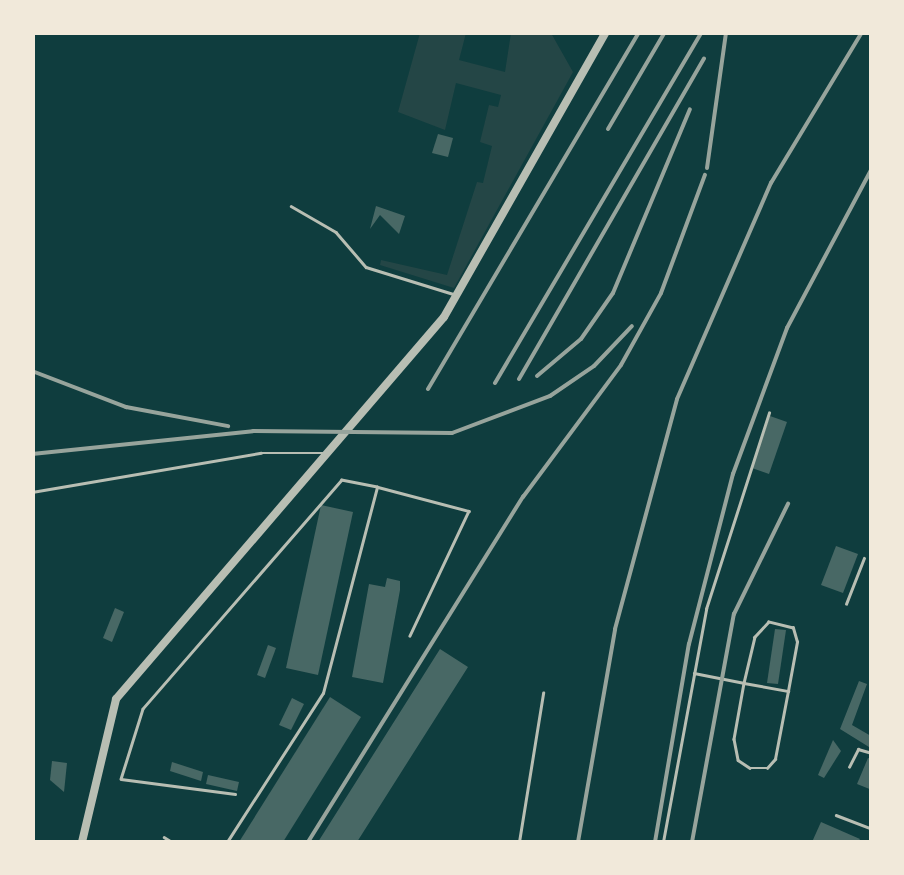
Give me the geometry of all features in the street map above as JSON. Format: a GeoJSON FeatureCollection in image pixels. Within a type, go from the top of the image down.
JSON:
{"type":"FeatureCollection","features":[{"type":"Feature","properties":{"kind":"street"},"geometry":{"type":"LineString","coordinates":[[82,842],[116,700],[333,453],[457,295],[606,32]]}},
{"type":"Feature","properties":{"kind":"lane"},"geometry":{"type":"LineString","coordinates":[[292,206],[336,232],[366,267],[457,295]]}},
{"type":"Feature","properties":{"kind":"lane"},"geometry":{"type":"LineString","coordinates":[[664,842],[706,608],[769,413]]}},
{"type":"Feature","properties":{"kind":"lane"},"geometry":{"type":"LineString","coordinates":[[32,492],[262,452],[333,453]]}},
{"type":"Feature","properties":{"kind":"lane"},"geometry":{"type":"LineString","coordinates":[[235,794],[122,779],[143,709],[342,480],[469,511],[410,636]]}},
{"type":"Feature","properties":{"kind":"lane"},"geometry":{"type":"LineString","coordinates":[[227,842],[323,693],[376,487]]}},
{"type":"Feature","properties":{"kind":"lane"},"geometry":{"type":"LineString","coordinates":[[846,604],[864,558]]}},
{"type":"Feature","properties":{"kind":"lane"},"geometry":{"type":"LineString","coordinates":[[862,564],[872,566]]}},
{"type":"Feature","properties":{"kind":"lane"},"geometry":{"type":"LineString","coordinates":[[774,622],[795,633],[775,760],[767,768],[742,766],[734,747],[744,683],[757,632],[774,622]]}},
{"type":"Feature","properties":{"kind":"lane"},"geometry":{"type":"LineString","coordinates":[[694,673],[788,691]]}},
{"type":"Feature","properties":{"kind":"lane"},"geometry":{"type":"LineString","coordinates":[[519,842],[543,693]]}},
{"type":"Feature","properties":{"kind":"lane"},"geometry":{"type":"LineString","coordinates":[[849,768],[858,748],[872,754]]}},
{"type":"Feature","properties":{"kind":"lane"},"geometry":{"type":"LineString","coordinates":[[836,815],[872,830]]}},
{"type":"Feature","properties":{"kind":"lane"},"geometry":{"type":"LineString","coordinates":[[164,837],[172,842]]}},
{"type":"Feature","properties":{"kind":"shaded area"},"geometry":{"type":"Polygon","coordinates":[[[420,33],[466,33],[459,60],[505,72],[511,33],[551,33],[573,72],[454,288],[380,265],[381,260],[447,275],[477,182],[483,183],[492,146],[480,142],[489,105],[498,107],[501,95],[456,83],[445,130],[398,112],[420,33]]]}},
{"type":"Feature","properties":{"kind":"building"},"geometry":{"type":"Polygon","coordinates":[[[438,134],[453,138],[448,157],[432,153],[438,134]]]}},
{"type":"Feature","properties":{"kind":"building"},"geometry":{"type":"Polygon","coordinates":[[[376,206],[405,216],[399,234],[380,215],[370,229],[376,206]]]}},
{"type":"Feature","properties":{"kind":"building"},"geometry":{"type":"Polygon","coordinates":[[[770,416],[787,422],[769,474],[752,468],[770,416]]]}},
{"type":"Feature","properties":{"kind":"building"},"geometry":{"type":"Polygon","coordinates":[[[321,505],[353,512],[318,675],[286,668],[321,505]]]}},
{"type":"Feature","properties":{"kind":"building"},"geometry":{"type":"Polygon","coordinates":[[[836,546],[858,554],[843,593],[821,585],[836,546]]]}},
{"type":"Feature","properties":{"kind":"building"},"geometry":{"type":"Polygon","coordinates":[[[387,578],[400,581],[400,590],[383,683],[352,677],[369,584],[385,587],[387,578]]]}},
{"type":"Feature","properties":{"kind":"building"},"geometry":{"type":"Polygon","coordinates":[[[115,608],[124,612],[112,642],[103,638],[115,608]]]}},
{"type":"Feature","properties":{"kind":"building"},"geometry":{"type":"Polygon","coordinates":[[[775,629],[786,630],[778,684],[767,683],[775,629]]]}},
{"type":"Feature","properties":{"kind":"building"},"geometry":{"type":"Polygon","coordinates":[[[268,645],[276,648],[265,678],[257,675],[268,645]]]}},
{"type":"Feature","properties":{"kind":"building"},"geometry":{"type":"Polygon","coordinates":[[[440,649],[468,667],[357,842],[318,842],[440,649]]]}},
{"type":"Feature","properties":{"kind":"building"},"geometry":{"type":"Polygon","coordinates":[[[859,681],[867,684],[852,725],[871,736],[869,747],[840,729],[859,681]]]}},
{"type":"Feature","properties":{"kind":"building"},"geometry":{"type":"Polygon","coordinates":[[[330,697],[361,717],[283,842],[239,842],[330,697]]]}},
{"type":"Feature","properties":{"kind":"building"},"geometry":{"type":"Polygon","coordinates":[[[292,698],[304,704],[291,730],[279,725],[292,698]]]}},
{"type":"Feature","properties":{"kind":"building"},"geometry":{"type":"Polygon","coordinates":[[[833,740],[841,751],[824,778],[818,775],[833,740]]]}},
{"type":"Feature","properties":{"kind":"building"},"geometry":{"type":"Polygon","coordinates":[[[868,758],[872,759],[872,790],[857,784],[868,758]]]}},
{"type":"Feature","properties":{"kind":"building"},"geometry":{"type":"Polygon","coordinates":[[[52,761],[67,763],[64,792],[50,780],[52,761]]]}},
{"type":"Feature","properties":{"kind":"building"},"geometry":{"type":"Polygon","coordinates":[[[172,762],[203,772],[201,781],[170,771],[172,762]]]}},
{"type":"Feature","properties":{"kind":"building"},"geometry":{"type":"Polygon","coordinates":[[[208,775],[239,782],[237,791],[206,784],[208,775]]]}},
{"type":"Feature","properties":{"kind":"building"},"geometry":{"type":"Polygon","coordinates":[[[821,822],[860,839],[812,842],[821,822]]]}},
{"type":"Feature","properties":{"kind":"railway"},"geometry":{"type":"LineString","coordinates":[[428,389],[639,32]]}},
{"type":"Feature","properties":{"kind":"railway"},"geometry":{"type":"LineString","coordinates":[[608,129],[665,32]]}},
{"type":"Feature","properties":{"kind":"railway"},"geometry":{"type":"LineString","coordinates":[[495,383],[702,32]]}},
{"type":"Feature","properties":{"kind":"railway"},"geometry":{"type":"LineString","coordinates":[[707,168],[726,32]]}},
{"type":"Feature","properties":{"kind":"railway"},"geometry":{"type":"LineString","coordinates":[[578,842],[615,629],[677,399],[771,183],[862,32]]}},
{"type":"Feature","properties":{"kind":"railway"},"geometry":{"type":"LineString","coordinates":[[519,379],[704,59]]}},
{"type":"Feature","properties":{"kind":"railway"},"geometry":{"type":"LineString","coordinates":[[537,376],[581,339],[613,293],[690,109]]}},
{"type":"Feature","properties":{"kind":"railway"},"geometry":{"type":"LineString","coordinates":[[655,842],[689,644],[733,474],[787,328],[872,168]]}},
{"type":"Feature","properties":{"kind":"railway"},"geometry":{"type":"LineString","coordinates":[[308,842],[523,497],[621,365],[661,293],[705,175]]}},
{"type":"Feature","properties":{"kind":"railway"},"geometry":{"type":"LineString","coordinates":[[32,454],[253,431],[452,433],[550,396],[594,366],[632,326]]}},
{"type":"Feature","properties":{"kind":"railway"},"geometry":{"type":"LineString","coordinates":[[32,371],[126,407],[228,426]]}},
{"type":"Feature","properties":{"kind":"railway"},"geometry":{"type":"LineString","coordinates":[[692,842],[734,614],[788,504]]}}]}
